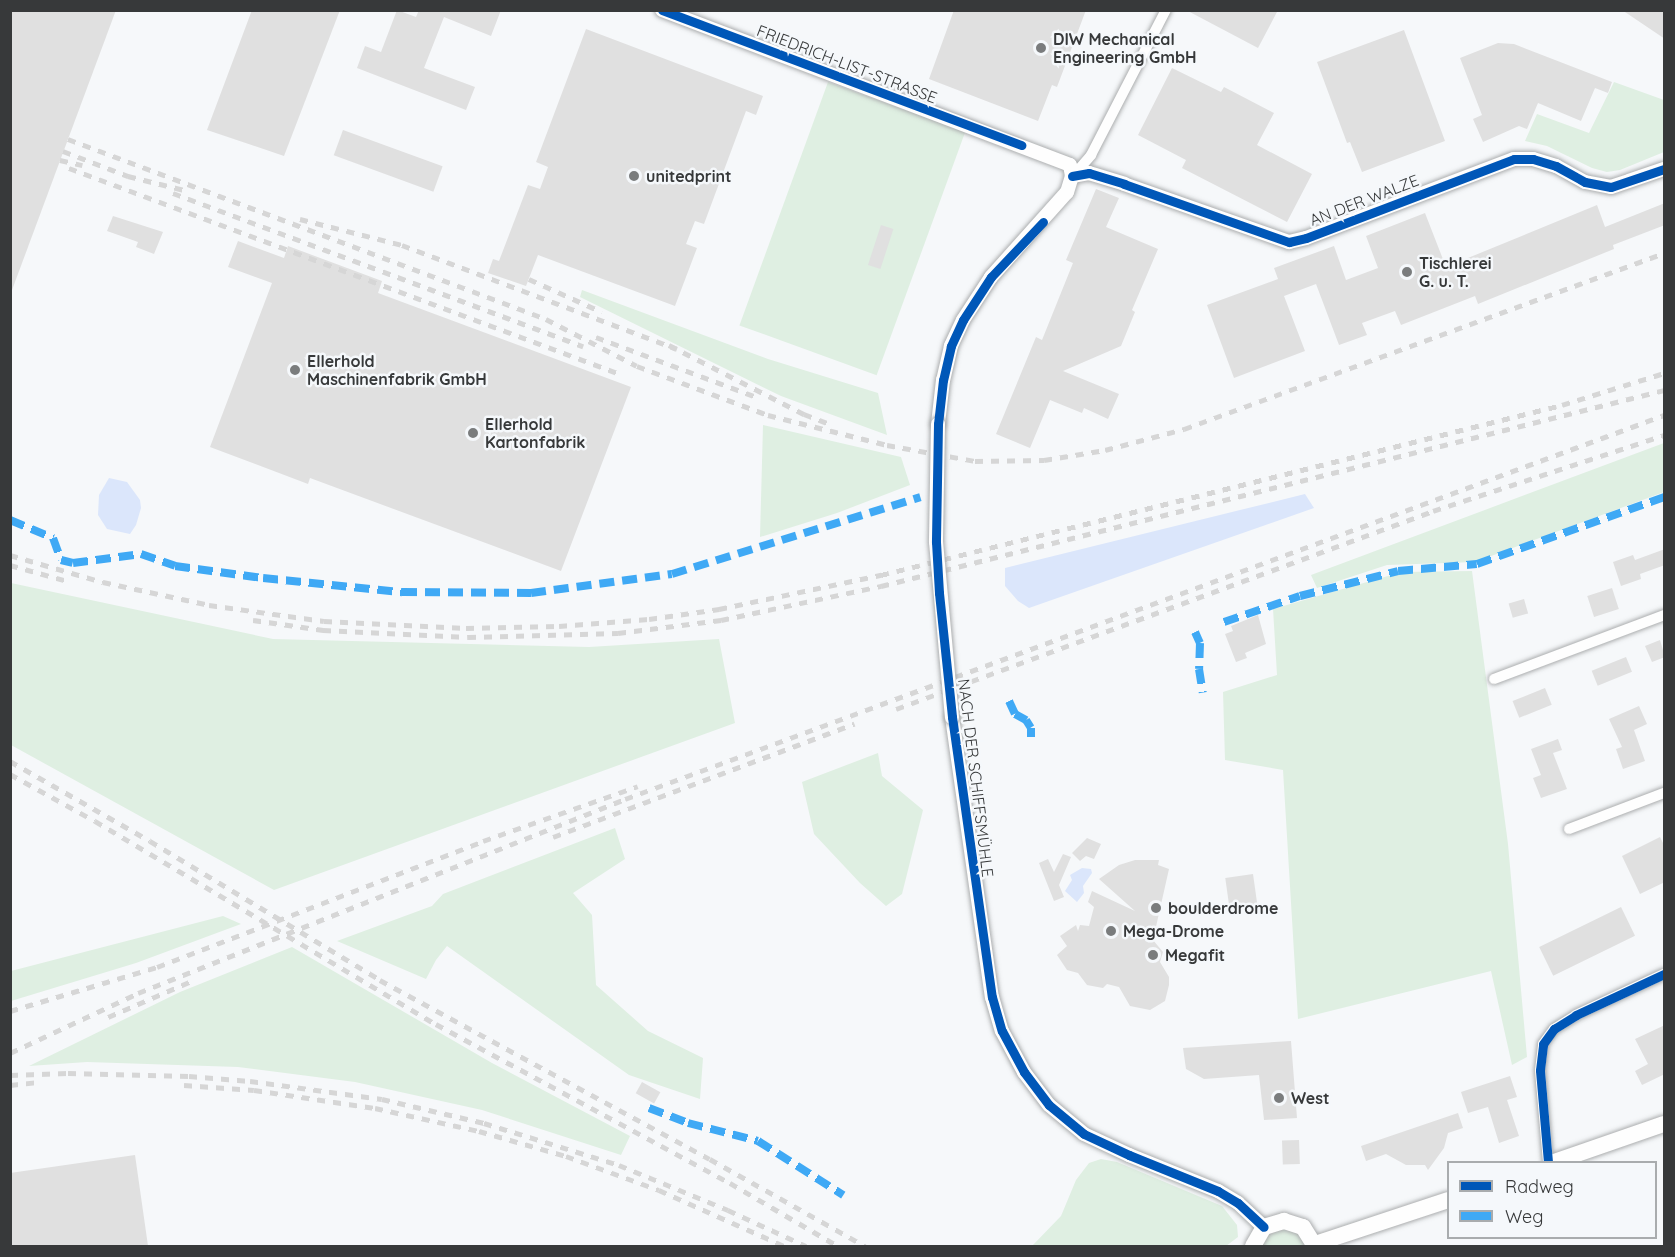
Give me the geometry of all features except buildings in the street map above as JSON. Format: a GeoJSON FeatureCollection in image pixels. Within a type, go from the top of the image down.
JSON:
{"type":"FeatureCollection","features":[{"type":"Feature","properties":{"kind":"main road"},"geometry":{"type":"LineString","coordinates":[[1557,1161],[1665,1124]]}},
{"type":"Feature","properties":{"kind":"main road"},"geometry":{"type":"LineString","coordinates":[[1253,1246],[1264,1227],[1284,1221],[1303,1227],[1315,1245],[1447,1201]]}},
{"type":"Feature","properties":{"kind":"street","name":"FRIEDRICH-LIST-STRASSE"},"geometry":{"type":"LineString","coordinates":[[662,10],[1064,161],[1070,165],[1072,176]]}},
{"type":"Feature","properties":{"kind":"street","name":"NACH DER SCHIFFSMÜHLE"},"geometry":{"type":"LineString","coordinates":[[1166,10],[1091,156],[1081,170],[1072,176],[1067,192],[991,277],[963,320],[951,346],[943,380],[938,424],[936,542],[952,717],[992,998],[1002,1031],[1024,1072],[1049,1105],[1084,1134],[1218,1191],[1238,1203],[1264,1227]]}},
{"type":"Feature","properties":{"kind":"street","name":"AN DER WALZE"},"geometry":{"type":"LineString","coordinates":[[1072,176],[1089,173],[1289,242],[1306,238],[1514,159],[1533,159],[1556,166],[1585,182],[1611,187],[1665,169]]}},
{"type":"Feature","properties":{"kind":"street"},"geometry":{"type":"LineString","coordinates":[[1494,679],[1665,615]]}},
{"type":"Feature","properties":{"kind":"street"},"geometry":{"type":"LineString","coordinates":[[1569,829],[1665,793]]}},
{"type":"Feature","properties":{"kind":"street"},"geometry":{"type":"LineString","coordinates":[[1548,1161],[1540,1070],[1543,1044],[1554,1029],[1575,1016],[1665,974]]}},
{"type":"Feature","properties":{"kind":"green space"},"geometry":{"type":"Polygon","coordinates":[[[828,82],[965,132],[877,375],[739,325],[828,82]]]}},
{"type":"Feature","properties":{"kind":"green space"},"geometry":{"type":"Polygon","coordinates":[[[1614,82],[1664,100],[1664,152],[1620,170],[1607,172],[1592,168],[1547,146],[1525,141],[1537,114],[1589,133],[1614,82]]]}},
{"type":"Feature","properties":{"kind":"green space"},"geometry":{"type":"Polygon","coordinates":[[[582,290],[768,359],[878,393],[887,435],[781,396],[580,297],[582,290]]]}},
{"type":"Feature","properties":{"kind":"green space"},"geometry":{"type":"Polygon","coordinates":[[[763,425],[901,457],[910,485],[837,513],[760,537],[763,425]]]}},
{"type":"Feature","properties":{"kind":"green space"},"geometry":{"type":"Polygon","coordinates":[[[1664,443],[1664,492],[1475,562],[1387,565],[1317,588],[1311,575],[1664,443]]]}},
{"type":"Feature","properties":{"kind":"green space"},"geometry":{"type":"Polygon","coordinates":[[[1472,571],[1508,844],[1527,1057],[1512,1065],[1491,971],[1298,1019],[1283,770],[1225,760],[1223,692],[1277,675],[1273,609],[1402,572],[1472,571]]]}},
{"type":"Feature","properties":{"kind":"green space"},"geometry":{"type":"Polygon","coordinates":[[[11,583],[273,639],[589,647],[719,639],[735,723],[274,890],[11,745],[11,583]]]}},
{"type":"Feature","properties":{"kind":"green space"},"geometry":{"type":"Polygon","coordinates":[[[878,753],[882,776],[923,810],[902,894],[886,906],[860,883],[814,834],[802,782],[878,753]]]}},
{"type":"Feature","properties":{"kind":"green space"},"geometry":{"type":"Polygon","coordinates":[[[615,828],[625,859],[573,893],[592,915],[596,985],[648,1031],[703,1058],[700,1099],[629,1075],[447,946],[426,979],[337,941],[432,906],[443,894],[615,828]]]}},
{"type":"Feature","properties":{"kind":"green space"},"geometry":{"type":"Polygon","coordinates":[[[223,916],[241,924],[136,963],[11,1001],[11,971],[223,916]]]}},
{"type":"Feature","properties":{"kind":"green space"},"geometry":{"type":"Polygon","coordinates":[[[292,947],[492,1063],[630,1136],[621,1155],[482,1110],[355,1082],[238,1067],[87,1062],[29,1066],[180,992],[292,947]]]}},
{"type":"Feature","properties":{"kind":"green space"},"geometry":{"type":"Polygon","coordinates":[[[1101,1159],[1117,1162],[1222,1206],[1237,1225],[1238,1237],[1226,1246],[1032,1246],[1061,1216],[1076,1180],[1089,1163],[1101,1159]]]}},
{"type":"Feature","properties":{"kind":"green space"},"geometry":{"type":"Polygon","coordinates":[[[1282,1229],[1296,1232],[1306,1246],[1262,1246],[1268,1235],[1282,1229]]]}},
{"type":"Feature","properties":{"kind":"water"},"geometry":{"type":"Polygon","coordinates":[[[109,478],[127,482],[140,500],[141,508],[136,525],[130,534],[107,529],[98,515],[99,495],[109,478]]]}},
{"type":"Feature","properties":{"kind":"water"},"geometry":{"type":"Polygon","coordinates":[[[1305,494],[1314,508],[1029,608],[1018,601],[1005,586],[1005,568],[1305,494]]]}},
{"type":"Feature","properties":{"kind":"water"},"geometry":{"type":"Polygon","coordinates":[[[1082,868],[1091,869],[1092,873],[1083,886],[1084,893],[1077,902],[1065,891],[1072,880],[1070,875],[1082,868]]]}},
{"type":"Feature","properties":{"kind":"railway"},"geometry":{"type":"LineString","coordinates":[[68,139],[546,319],[637,366],[768,415],[887,445],[975,461],[1044,460],[1105,450],[1184,429],[1664,253]]}},
{"type":"Feature","properties":{"kind":"railway"},"geometry":{"type":"LineString","coordinates":[[63,151],[128,176],[184,190]]}},
{"type":"Feature","properties":{"kind":"railway"},"geometry":{"type":"LineString","coordinates":[[60,160],[82,165]]}},
{"type":"Feature","properties":{"kind":"railway"},"geometry":{"type":"LineString","coordinates":[[69,168],[620,374]]}},
{"type":"Feature","properties":{"kind":"railway"},"geometry":{"type":"LineString","coordinates":[[173,193],[583,346]]}},
{"type":"Feature","properties":{"kind":"railway"},"geometry":{"type":"LineString","coordinates":[[300,219],[402,245],[677,349]]}},
{"type":"Feature","properties":{"kind":"railway"},"geometry":{"type":"LineString","coordinates":[[529,279],[602,312]]}},
{"type":"Feature","properties":{"kind":"railway"},"geometry":{"type":"LineString","coordinates":[[596,337],[759,398]]}},
{"type":"Feature","properties":{"kind":"railway"},"geometry":{"type":"LineString","coordinates":[[669,345],[804,414],[828,423]]}},
{"type":"Feature","properties":{"kind":"railway"},"geometry":{"type":"LineString","coordinates":[[10,555],[103,582],[209,605],[324,621],[466,628],[559,626],[649,619],[719,609],[881,575],[1562,405],[1664,373]]}},
{"type":"Feature","properties":{"kind":"railway"},"geometry":{"type":"LineString","coordinates":[[253,620],[323,630],[468,637],[618,633],[721,620],[881,586],[1664,390]]}},
{"type":"Feature","properties":{"kind":"railway"},"geometry":{"type":"LineString","coordinates":[[10,1053],[138,993],[625,799],[1664,415]]}},
{"type":"Feature","properties":{"kind":"railway"},"geometry":{"type":"LineString","coordinates":[[896,709],[1433,511],[1664,435]]}},
{"type":"Feature","properties":{"kind":"railway"},"geometry":{"type":"LineString","coordinates":[[10,565],[71,582]]}},
{"type":"Feature","properties":{"kind":"railway"},"geometry":{"type":"LineString","coordinates":[[553,837],[854,724]]}},
{"type":"Feature","properties":{"kind":"railway"},"geometry":{"type":"LineString","coordinates":[[10,761],[150,841],[380,980],[865,1246]]}},
{"type":"Feature","properties":{"kind":"railway"},"geometry":{"type":"LineString","coordinates":[[10,774],[95,821],[436,1024],[730,1183],[838,1246]]}},
{"type":"Feature","properties":{"kind":"railway"},"geometry":{"type":"LineString","coordinates":[[10,1011],[157,967],[483,841],[638,786]]}},
{"type":"Feature","properties":{"kind":"railway"},"geometry":{"type":"LineString","coordinates":[[108,1017],[194,980]]}},
{"type":"Feature","properties":{"kind":"railway"},"geometry":{"type":"LineString","coordinates":[[10,1075],[68,1073],[189,1076],[250,1081],[382,1099],[484,1123],[619,1165],[728,1210],[806,1246]]}},
{"type":"Feature","properties":{"kind":"railway"},"geometry":{"type":"LineString","coordinates":[[10,1085],[40,1082]]}},
{"type":"Feature","properties":{"kind":"railway"},"geometry":{"type":"LineString","coordinates":[[184,1085],[254,1090],[375,1108],[479,1131],[566,1156],[659,1190],[784,1246]]}},
{"type":"Feature","properties":{"kind":"marked path"},"geometry":{"type":"LineString","coordinates":[[10,520],[53,538],[61,560],[73,563],[141,554],[175,566],[263,578],[402,592],[531,593],[672,574],[920,497]]}},
{"type":"Feature","properties":{"kind":"marked path"},"geometry":{"type":"LineString","coordinates":[[1224,622],[1300,596],[1398,571],[1477,564],[1664,497]]}},
{"type":"Feature","properties":{"kind":"marked path"},"geometry":{"type":"LineString","coordinates":[[1195,632],[1200,643],[1199,669],[1203,693]]}},
{"type":"Feature","properties":{"kind":"marked path"},"geometry":{"type":"LineString","coordinates":[[1009,701],[1015,714],[1026,720],[1031,728],[1031,737]]}},
{"type":"Feature","properties":{"kind":"marked path"},"geometry":{"type":"LineString","coordinates":[[649,1108],[688,1123],[758,1141],[843,1195]]}},
{"type":"Feature","properties":{"kind":"cycle path"},"geometry":{"type":"LineString","coordinates":[[662,10],[1021,145]]}},
{"type":"Feature","properties":{"kind":"cycle path"},"geometry":{"type":"LineString","coordinates":[[1072,176],[1089,173],[1289,242],[1306,238],[1514,159],[1533,159],[1556,166],[1585,182],[1611,187],[1664,169]]}},
{"type":"Feature","properties":{"kind":"cycle path"},"geometry":{"type":"LineString","coordinates":[[1043,222],[991,277],[963,320],[951,346],[943,380],[938,424],[936,542],[939,593],[952,717],[992,997],[1002,1031],[1024,1072],[1049,1105],[1084,1134],[1218,1191],[1238,1203],[1264,1227]]}},
{"type":"Feature","properties":{"kind":"cycle path"},"geometry":{"type":"LineString","coordinates":[[1548,1161],[1540,1070],[1543,1044],[1554,1029],[1576,1015],[1664,974]]}},
{"type":"Feature","properties":{"kind":"place","name":"DIW Mechanical Engineering GmbH"},"geometry":{"type":"Point","coordinates":[1041,48]}},
{"type":"Feature","properties":{"kind":"place","name":"unitedprint"},"geometry":{"type":"Point","coordinates":[634,176]}},
{"type":"Feature","properties":{"kind":"place","name":"Tischlerei G. u. T."},"geometry":{"type":"Point","coordinates":[1407,272]}},
{"type":"Feature","properties":{"kind":"place","name":"Ellerhold Maschinenfabrik GmbH"},"geometry":{"type":"Point","coordinates":[295,370]}},
{"type":"Feature","properties":{"kind":"place","name":"Ellerhold Kartonfabrik"},"geometry":{"type":"Point","coordinates":[473,433]}},
{"type":"Feature","properties":{"kind":"place","name":"boulderdrome"},"geometry":{"type":"Point","coordinates":[1156,908]}},
{"type":"Feature","properties":{"kind":"place","name":"Mega-Drome"},"geometry":{"type":"Point","coordinates":[1111,931]}},
{"type":"Feature","properties":{"kind":"place","name":"Megafit"},"geometry":{"type":"Point","coordinates":[1153,955]}},
{"type":"Feature","properties":{"kind":"place","name":"West"},"geometry":{"type":"Point","coordinates":[1279,1098]}}]}
